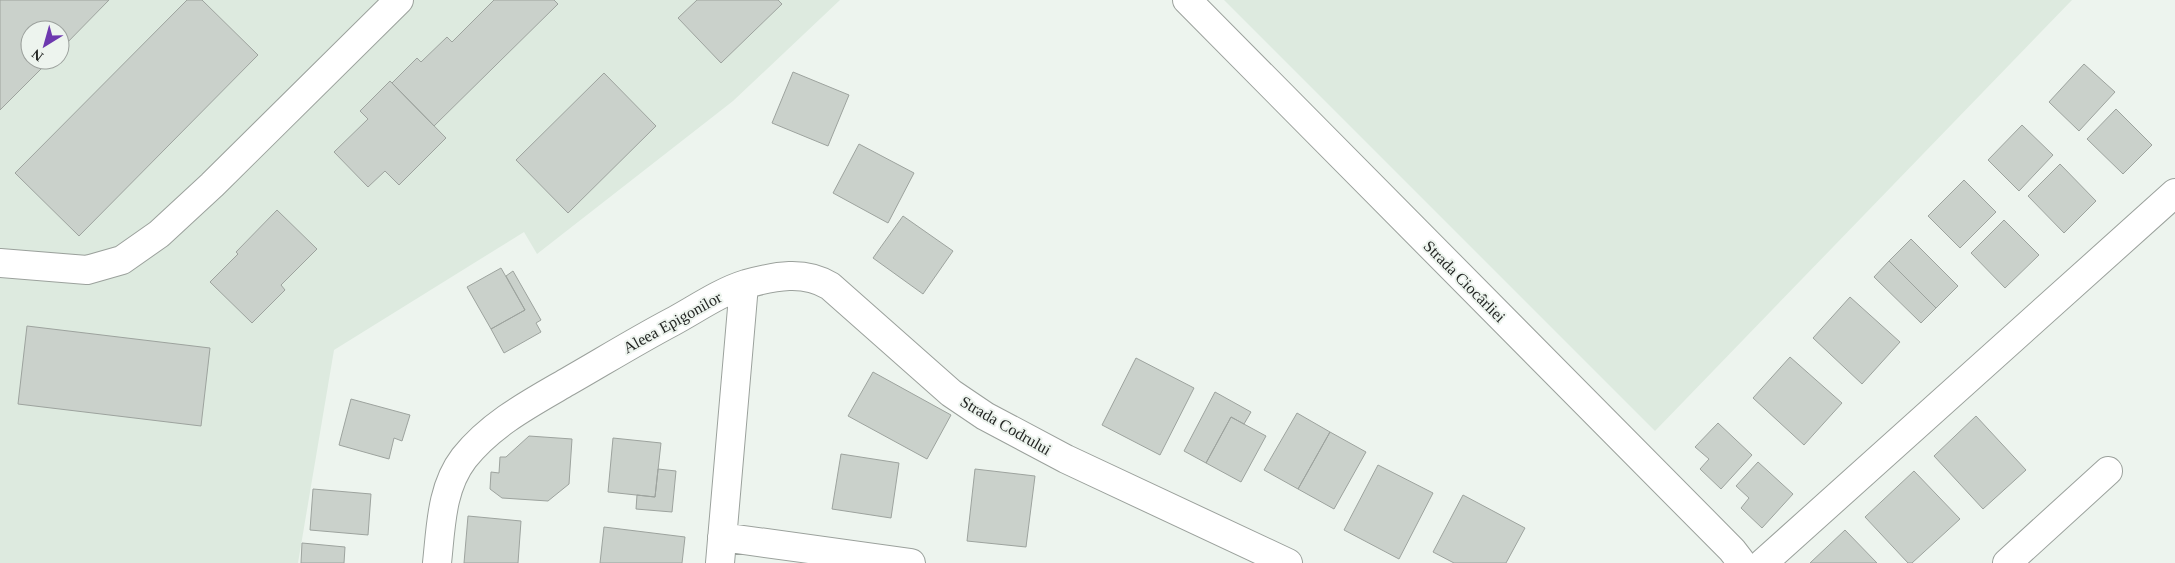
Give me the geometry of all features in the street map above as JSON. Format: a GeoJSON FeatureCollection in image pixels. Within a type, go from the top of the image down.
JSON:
{"type":"FeatureCollection","features":[{"type":"Feature","properties":{"kind":"street"},"geometry":{"type":"LineString","coordinates":[[0,263],[87,270],[122,260],[159,234],[212,185],[400,0]]}},
{"type":"Feature","properties":{"kind":"street","name":"Strada Ciocârliei"},"geometry":{"type":"LineString","coordinates":[[1186,0],[1718,536],[1742,563]]}},
{"type":"Feature","properties":{"kind":"street"},"geometry":{"type":"LineString","coordinates":[[1763,563],[2175,193]]}},
{"type":"Feature","properties":{"kind":"street","name":"Strada Codrului"},"geometry":{"type":"LineString","coordinates":[[744,285],[787,275],[820,280],[830,286],[951,393],[985,416],[1066,459],[1288,563]]}},
{"type":"Feature","properties":{"kind":"street","name":"Aleea Epigonilor"},"geometry":{"type":"LineString","coordinates":[[721,550],[744,285]]}},
{"type":"Feature","properties":{"kind":"street","name":"Aleea Epigonilor"},"geometry":{"type":"LineString","coordinates":[[437,563],[446,494],[453,475],[479,441],[500,423],[623,349],[744,285]]}},
{"type":"Feature","properties":{"kind":"street"},"geometry":{"type":"LineString","coordinates":[[2007,563],[2108,471]]}},
{"type":"Feature","properties":{"kind":"street"},"geometry":{"type":"LineString","coordinates":[[721,550],[911,563]]}},
{"type":"Feature","properties":{"kind":"shaded area"},"geometry":{"type":"Polygon","coordinates":[[[0,0],[840,0],[733,101],[537,254],[524,232],[334,350],[298,563],[0,563],[0,0]]]}},
{"type":"Feature","properties":{"kind":"shaded area"},"geometry":{"type":"Polygon","coordinates":[[[1224,0],[2072,0],[1655,431],[1224,0]]]}},
{"type":"Feature","properties":{"kind":"building"},"geometry":{"type":"Polygon","coordinates":[[[0,0],[109,0],[70,40],[70,20],[20,20],[20,70],[40,70],[0,110],[0,0]]]}},
{"type":"Feature","properties":{"kind":"building"},"geometry":{"type":"Polygon","coordinates":[[[187,0],[202,0],[258,55],[79,236],[15,173],[187,0]]]}},
{"type":"Feature","properties":{"kind":"building"},"geometry":{"type":"Polygon","coordinates":[[[494,0],[554,0],[558,4],[434,126],[392,83],[417,58],[421,62],[447,37],[452,42],[494,0]]]}},
{"type":"Feature","properties":{"kind":"building"},"geometry":{"type":"Polygon","coordinates":[[[697,0],[778,0],[782,4],[721,63],[678,18],[697,0]]]}},
{"type":"Feature","properties":{"kind":"building"},"geometry":{"type":"Polygon","coordinates":[[[2084,64],[2115,92],[2079,131],[2049,102],[2084,64]]]}},
{"type":"Feature","properties":{"kind":"building"},"geometry":{"type":"Polygon","coordinates":[[[793,72],[849,95],[828,146],[772,123],[793,72]]]}},
{"type":"Feature","properties":{"kind":"building"},"geometry":{"type":"Polygon","coordinates":[[[604,73],[656,126],[568,213],[516,160],[604,73]]]}},
{"type":"Feature","properties":{"kind":"building"},"geometry":{"type":"Polygon","coordinates":[[[390,81],[446,138],[399,185],[385,171],[368,187],[334,152],[368,119],[360,111],[390,81]]]}},
{"type":"Feature","properties":{"kind":"building"},"geometry":{"type":"Polygon","coordinates":[[[2116,109],[2152,145],[2123,174],[2087,139],[2116,109]]]}},
{"type":"Feature","properties":{"kind":"building"},"geometry":{"type":"Polygon","coordinates":[[[2022,125],[2053,155],[2019,191],[1988,160],[2022,125]]]}},
{"type":"Feature","properties":{"kind":"building"},"geometry":{"type":"Polygon","coordinates":[[[859,144],[914,173],[888,223],[833,193],[859,144]]]}},
{"type":"Feature","properties":{"kind":"building"},"geometry":{"type":"Polygon","coordinates":[[[2060,164],[2096,201],[2064,233],[2028,196],[2060,164]]]}},
{"type":"Feature","properties":{"kind":"building"},"geometry":{"type":"Polygon","coordinates":[[[1964,180],[1996,212],[1960,248],[1928,216],[1964,180]]]}},
{"type":"Feature","properties":{"kind":"building"},"geometry":{"type":"Polygon","coordinates":[[[277,210],[317,249],[281,285],[285,290],[252,323],[210,282],[277,210]]]}},
{"type":"Feature","properties":{"kind":"building"},"geometry":{"type":"Polygon","coordinates":[[[903,216],[953,251],[923,294],[873,258],[903,216]]]}},
{"type":"Feature","properties":{"kind":"building"},"geometry":{"type":"Polygon","coordinates":[[[2004,220],[2039,255],[2005,288],[1971,253],[2004,220]]]}},
{"type":"Feature","properties":{"kind":"building"},"geometry":{"type":"Polygon","coordinates":[[[1911,239],[1958,286],[1936,308],[1889,261],[1911,239]]]}},
{"type":"Feature","properties":{"kind":"building"},"geometry":{"type":"Polygon","coordinates":[[[1889,261],[1936,308],[1921,323],[1874,277],[1889,261]]]}},
{"type":"Feature","properties":{"kind":"building"},"geometry":{"type":"Polygon","coordinates":[[[501,268],[525,310],[491,329],[467,287],[501,268]]]}},
{"type":"Feature","properties":{"kind":"building"},"geometry":{"type":"Polygon","coordinates":[[[513,271],[541,320],[536,323],[541,332],[504,353],[491,329],[525,310],[506,276],[513,271]]]}},
{"type":"Feature","properties":{"kind":"building"},"geometry":{"type":"Polygon","coordinates":[[[1850,297],[1900,342],[1862,384],[1813,338],[1850,297]]]}},
{"type":"Feature","properties":{"kind":"building"},"geometry":{"type":"Polygon","coordinates":[[[27,326],[210,348],[201,426],[18,404],[27,326]]]}},
{"type":"Feature","properties":{"kind":"building"},"geometry":{"type":"Polygon","coordinates":[[[1790,357],[1842,403],[1804,445],[1753,398],[1790,357]]]}},
{"type":"Feature","properties":{"kind":"building"},"geometry":{"type":"Polygon","coordinates":[[[1136,358],[1194,388],[1160,455],[1102,425],[1136,358]]]}},
{"type":"Feature","properties":{"kind":"building"},"geometry":{"type":"Polygon","coordinates":[[[873,372],[951,415],[927,459],[848,416],[873,372]]]}},
{"type":"Feature","properties":{"kind":"building"},"geometry":{"type":"Polygon","coordinates":[[[1215,392],[1251,412],[1244,424],[1231,417],[1206,463],[1184,451],[1215,392]]]}},
{"type":"Feature","properties":{"kind":"building"},"geometry":{"type":"Polygon","coordinates":[[[351,399],[410,415],[402,441],[394,438],[389,459],[339,445],[351,399]]]}},
{"type":"Feature","properties":{"kind":"building"},"geometry":{"type":"Polygon","coordinates":[[[1297,413],[1330,432],[1298,489],[1264,470],[1297,413]]]}},
{"type":"Feature","properties":{"kind":"building"},"geometry":{"type":"Polygon","coordinates":[[[1976,416],[2026,470],[1983,509],[1934,456],[1976,416]]]}},
{"type":"Feature","properties":{"kind":"building"},"geometry":{"type":"Polygon","coordinates":[[[1231,417],[1266,436],[1241,482],[1206,463],[1231,417]]]}},
{"type":"Feature","properties":{"kind":"building"},"geometry":{"type":"Polygon","coordinates":[[[1718,423],[1752,455],[1721,489],[1700,469],[1709,459],[1695,447],[1718,423]]]}},
{"type":"Feature","properties":{"kind":"building"},"geometry":{"type":"Polygon","coordinates":[[[1330,432],[1366,452],[1334,509],[1298,489],[1330,432]]]}},
{"type":"Feature","properties":{"kind":"building"},"geometry":{"type":"Polygon","coordinates":[[[529,436],[572,439],[569,484],[548,501],[502,498],[490,489],[491,472],[499,473],[500,457],[506,457],[529,436]]]}},
{"type":"Feature","properties":{"kind":"building"},"geometry":{"type":"Polygon","coordinates":[[[613,438],[661,443],[655,497],[608,492],[613,438]]]}},
{"type":"Feature","properties":{"kind":"building"},"geometry":{"type":"Polygon","coordinates":[[[841,454],[899,463],[891,518],[832,509],[841,454]]]}},
{"type":"Feature","properties":{"kind":"building"},"geometry":{"type":"Polygon","coordinates":[[[1758,462],[1793,494],[1762,528],[1741,508],[1749,498],[1736,486],[1758,462]]]}},
{"type":"Feature","properties":{"kind":"building"},"geometry":{"type":"Polygon","coordinates":[[[1378,465],[1433,493],[1399,559],[1344,530],[1378,465]]]}},
{"type":"Feature","properties":{"kind":"building"},"geometry":{"type":"Polygon","coordinates":[[[658,469],[676,471],[672,512],[636,509],[637,495],[655,497],[658,469]]]}},
{"type":"Feature","properties":{"kind":"building"},"geometry":{"type":"Polygon","coordinates":[[[975,469],[1035,476],[1026,547],[967,541],[975,469]]]}},
{"type":"Feature","properties":{"kind":"building"},"geometry":{"type":"Polygon","coordinates":[[[1914,471],[1960,519],[1912,563],[1908,563],[1865,517],[1914,471]]]}},
{"type":"Feature","properties":{"kind":"building"},"geometry":{"type":"Polygon","coordinates":[[[313,489],[371,494],[368,535],[310,530],[313,489]]]}},
{"type":"Feature","properties":{"kind":"building"},"geometry":{"type":"Polygon","coordinates":[[[1463,495],[1525,528],[1506,563],[1454,563],[1433,552],[1463,495]]]}},
{"type":"Feature","properties":{"kind":"building"},"geometry":{"type":"Polygon","coordinates":[[[468,516],[521,521],[518,563],[464,563],[468,516]]]}},
{"type":"Feature","properties":{"kind":"building"},"geometry":{"type":"Polygon","coordinates":[[[604,527],[685,537],[682,563],[600,563],[604,527]]]}},
{"type":"Feature","properties":{"kind":"building"},"geometry":{"type":"Polygon","coordinates":[[[1845,530],[1877,563],[1810,563],[1845,530]]]}},
{"type":"Feature","properties":{"kind":"building"},"geometry":{"type":"Polygon","coordinates":[[[302,543],[345,547],[344,563],[301,563],[302,543]]]}}]}
